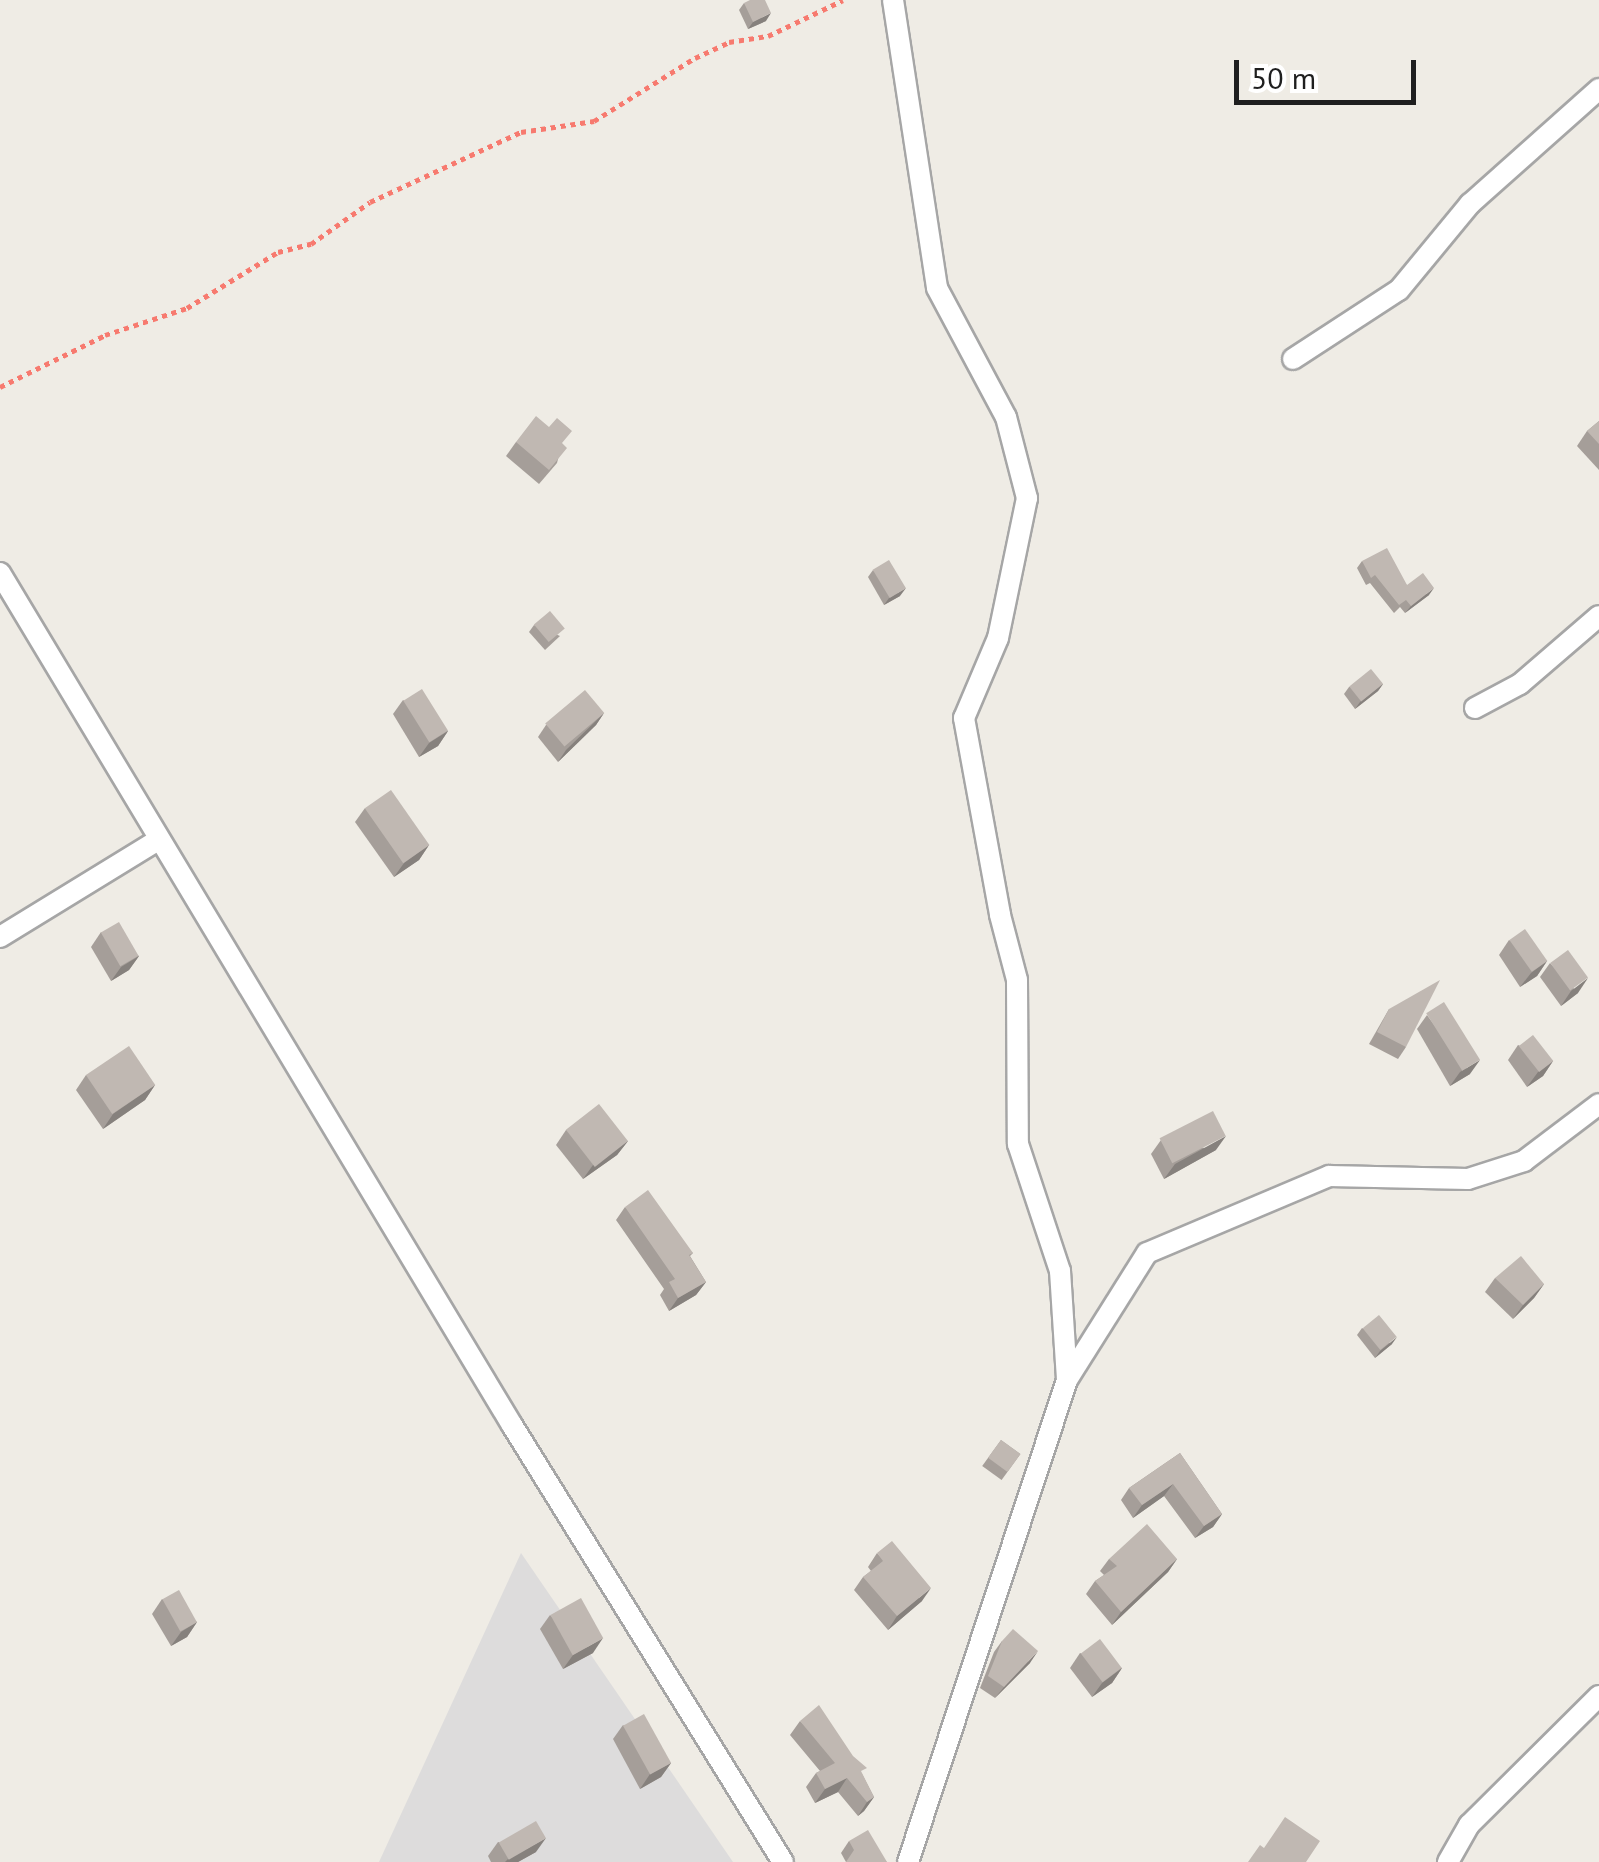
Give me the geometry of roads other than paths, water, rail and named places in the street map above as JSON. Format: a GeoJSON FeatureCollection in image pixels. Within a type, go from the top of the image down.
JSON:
{"type":"FeatureCollection","features":[{"type":"Feature","properties":{"kind":"street"},"geometry":{"type":"LineString","coordinates":[[893,0],[937,288],[1006,417],[1026,498],[998,638],[964,718],[1000,914],[1017,980],[1018,1144],[1060,1271],[1067,1380]]}},
{"type":"Feature","properties":{"kind":"street"},"geometry":{"type":"LineString","coordinates":[[1293,359],[1399,290],[1470,204],[1599,88]]}},
{"type":"Feature","properties":{"kind":"street"},"geometry":{"type":"LineString","coordinates":[[0,573],[512,1425],[782,1862]]}},
{"type":"Feature","properties":{"kind":"street"},"geometry":{"type":"LineString","coordinates":[[1475,708],[1520,684],[1599,616]]}},
{"type":"Feature","properties":{"kind":"street"},"geometry":{"type":"LineString","coordinates":[[0,937],[158,840]]}},
{"type":"Feature","properties":{"kind":"street"},"geometry":{"type":"LineString","coordinates":[[908,1862],[1067,1380],[1146,1253],[1329,1176],[1468,1179],[1524,1161],[1599,1104]]}},
{"type":"Feature","properties":{"kind":"street"},"geometry":{"type":"LineString","coordinates":[[1448,1862],[1468,1825],[1599,1696]]}}]}
